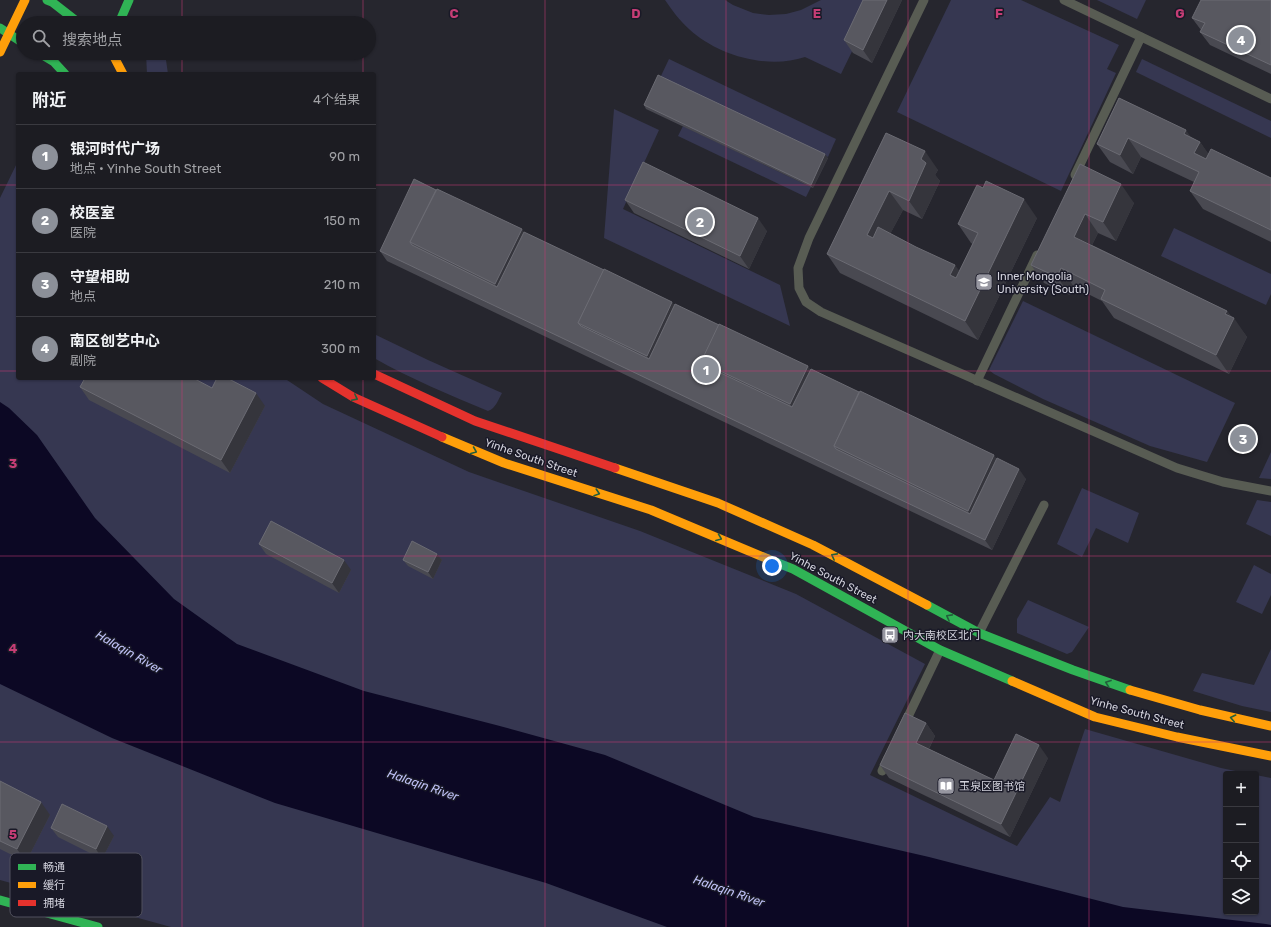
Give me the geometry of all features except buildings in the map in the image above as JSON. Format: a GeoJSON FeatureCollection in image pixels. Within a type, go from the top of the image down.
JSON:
{"type":"FeatureCollection","features":[{"type":"Feature","properties":{"kind":"main road"},"geometry":{"type":"LineString","coordinates":[[17,16],[25,0]]}},
{"type":"Feature","properties":{"kind":"main road"},"geometry":{"type":"LineString","coordinates":[[47,0],[52,2],[69,16]]}},
{"type":"Feature","properties":{"kind":"main road"},"geometry":{"type":"LineString","coordinates":[[122,16],[129,0]]}},
{"type":"Feature","properties":{"kind":"main road"},"geometry":{"type":"LineString","coordinates":[[0,52],[16,19]]}},
{"type":"Feature","properties":{"kind":"main road"},"geometry":{"type":"LineString","coordinates":[[0,28],[16,38]]}},
{"type":"Feature","properties":{"kind":"main road"},"geometry":{"type":"LineString","coordinates":[[51,60],[63,72]]}},
{"type":"Feature","properties":{"kind":"main road"},"geometry":{"type":"LineString","coordinates":[[116,60],[122,72]]}},
{"type":"Feature","properties":{"kind":"main road","name":"Yinhe South Street"},"geometry":{"type":"LineString","coordinates":[[376,375],[475,421],[718,503],[813,545],[979,633],[1131,691],[1216,715],[1271,726]]}},
{"type":"Feature","properties":{"kind":"main road","name":"Yinhe South Street"},"geometry":{"type":"LineString","coordinates":[[325,380],[353,397],[504,463],[651,510],[793,569],[940,650],[1095,717],[1177,737],[1271,756]]}},
{"type":"Feature","properties":{"kind":"main road"},"geometry":{"type":"LineString","coordinates":[[0,900],[10,903]]}},
{"type":"Feature","properties":{"kind":"main road"},"geometry":{"type":"LineString","coordinates":[[62,917],[98,927]]}},
{"type":"Feature","properties":{"kind":"lane"},"geometry":{"type":"LineString","coordinates":[[924,0],[810,238],[798,268],[799,288],[806,302],[821,312],[1177,468],[1223,482],[1271,491]]}},
{"type":"Feature","properties":{"kind":"lane"},"geometry":{"type":"LineString","coordinates":[[1064,0],[1271,99]]}},
{"type":"Feature","properties":{"kind":"lane"},"geometry":{"type":"LineString","coordinates":[[1072,182],[1141,37]]}},
{"type":"Feature","properties":{"kind":"lane"},"geometry":{"type":"LineString","coordinates":[[977,381],[1042,245]]}},
{"type":"Feature","properties":{"kind":"lane"},"geometry":{"type":"LineString","coordinates":[[979,633],[1044,505]]}},
{"type":"Feature","properties":{"kind":"lane"},"geometry":{"type":"LineString","coordinates":[[899,736],[940,650]]}},
{"type":"Feature","properties":{"kind":"lane"},"geometry":{"type":"LineString","coordinates":[[882,771],[892,750]]}},
{"type":"Feature","properties":{"kind":"shaded area"},"geometry":{"type":"Polygon","coordinates":[[[665,0],[725,0],[753,13],[769,15],[786,14],[801,10],[821,0],[877,0],[841,74],[805,57],[790,61],[775,62],[743,58],[728,53],[700,38],[689,29],[679,19],[665,0]]]}},
{"type":"Feature","properties":{"kind":"shaded area"},"geometry":{"type":"Polygon","coordinates":[[[951,0],[1021,0],[1119,45],[1107,69],[1116,73],[1061,191],[897,112],[951,0]]]}},
{"type":"Feature","properties":{"kind":"shaded area"},"geometry":{"type":"Polygon","coordinates":[[[1097,0],[1146,0],[1137,19],[1097,0]]]}},
{"type":"Feature","properties":{"kind":"shaded area"},"geometry":{"type":"Polygon","coordinates":[[[669,59],[836,139],[828,157],[660,78],[669,59]]]}},
{"type":"Feature","properties":{"kind":"shaded area"},"geometry":{"type":"Polygon","coordinates":[[[1142,59],[1271,121],[1271,138],[1136,72],[1142,59]]]}},
{"type":"Feature","properties":{"kind":"shaded area"},"geometry":{"type":"Polygon","coordinates":[[[146,60],[166,60],[168,72],[147,72],[146,60]]]}},
{"type":"Feature","properties":{"kind":"shaded area"},"geometry":{"type":"Polygon","coordinates":[[[614,109],[659,130],[623,209],[780,285],[790,326],[604,238],[614,109]]]}},
{"type":"Feature","properties":{"kind":"shaded area"},"geometry":{"type":"Polygon","coordinates":[[[683,126],[811,187],[806,197],[678,136],[683,126]]]}},
{"type":"Feature","properties":{"kind":"shaded area"},"geometry":{"type":"Polygon","coordinates":[[[16,165],[16,380],[287,380],[323,404],[469,472],[640,531],[796,594],[925,664],[870,775],[1017,846],[1050,797],[1060,802],[1085,729],[1236,771],[1223,771],[1223,915],[1259,915],[1259,776],[1271,778],[1271,927],[171,927],[135,917],[142,917],[142,853],[10,853],[10,883],[0,880],[0,198],[16,165]]]}},
{"type":"Feature","properties":{"kind":"shaded area"},"geometry":{"type":"Polygon","coordinates":[[[1174,228],[1271,274],[1271,294],[1266,305],[1161,256],[1174,228]]]}},
{"type":"Feature","properties":{"kind":"shaded area"},"geometry":{"type":"Polygon","coordinates":[[[1023,301],[1235,403],[1207,462],[1150,446],[1043,399],[989,370],[1023,301]]]}},
{"type":"Feature","properties":{"kind":"shaded area"},"geometry":{"type":"Polygon","coordinates":[[[376,335],[502,393],[495,406],[488,411],[416,380],[376,359],[376,335]]]}},
{"type":"Feature","properties":{"kind":"shaded area"},"geometry":{"type":"Polygon","coordinates":[[[1271,452],[1271,479],[1259,478],[1271,452]]]}},
{"type":"Feature","properties":{"kind":"shaded area"},"geometry":{"type":"Polygon","coordinates":[[[1082,488],[1139,513],[1128,543],[1096,528],[1082,557],[1057,544],[1082,488]]]}},
{"type":"Feature","properties":{"kind":"shaded area"},"geometry":{"type":"Polygon","coordinates":[[[1257,500],[1271,502],[1271,536],[1246,524],[1257,500]]]}},
{"type":"Feature","properties":{"kind":"shaded area"},"geometry":{"type":"Polygon","coordinates":[[[1254,565],[1271,574],[1271,595],[1262,614],[1236,602],[1254,565]]]}},
{"type":"Feature","properties":{"kind":"shaded area"},"geometry":{"type":"Polygon","coordinates":[[[1028,600],[1089,627],[1072,652],[1067,654],[1017,633],[1017,619],[1028,600]]]}},
{"type":"Feature","properties":{"kind":"shaded area"},"geometry":{"type":"Polygon","coordinates":[[[1271,649],[1271,712],[1242,706],[1193,691],[1202,673],[1254,685],[1271,649]]]}},
{"type":"Feature","properties":{"kind":"water","name":"Halaqin River"},"geometry":{"type":"Polygon","coordinates":[[[0,402],[9,408],[37,435],[95,518],[174,599],[237,644],[364,691],[605,755],[754,817],[929,857],[1123,907],[1266,924],[1271,925],[1271,927],[667,927],[546,883],[275,803],[112,738],[0,684],[0,402]]]}},
{"type":"Feature","properties":{"kind":"traffic: fast"},"geometry":{"type":"LineString","coordinates":[[47,0],[52,2],[70,16]]}},
{"type":"Feature","properties":{"kind":"traffic: fast"},"geometry":{"type":"LineString","coordinates":[[122,16],[129,0]]}},
{"type":"Feature","properties":{"kind":"traffic: fast"},"geometry":{"type":"LineString","coordinates":[[0,28],[16,38]]}},
{"type":"Feature","properties":{"kind":"traffic: fast"},"geometry":{"type":"LineString","coordinates":[[51,60],[63,72]]}},
{"type":"Feature","properties":{"kind":"traffic: fast"},"geometry":{"type":"LineString","coordinates":[[768,559],[793,569],[940,650],[1012,681]]}},
{"type":"Feature","properties":{"kind":"traffic: fast"},"geometry":{"type":"LineString","coordinates":[[927,605],[979,633],[1073,670],[1130,690]]}},
{"type":"Feature","properties":{"kind":"traffic: fast"},"geometry":{"type":"LineString","coordinates":[[0,900],[10,903]]}},
{"type":"Feature","properties":{"kind":"traffic: fast"},"geometry":{"type":"LineString","coordinates":[[62,917],[98,927]]}},
{"type":"Feature","properties":{"kind":"traffic: slow"},"geometry":{"type":"LineString","coordinates":[[17,16],[25,0]]}},
{"type":"Feature","properties":{"kind":"traffic: slow"},"geometry":{"type":"LineString","coordinates":[[0,52],[16,19]]}},
{"type":"Feature","properties":{"kind":"traffic: slow"},"geometry":{"type":"LineString","coordinates":[[116,60],[122,72]]}},
{"type":"Feature","properties":{"kind":"traffic: slow"},"geometry":{"type":"LineString","coordinates":[[442,437],[504,463],[651,510],[768,559]]}},
{"type":"Feature","properties":{"kind":"traffic: slow"},"geometry":{"type":"LineString","coordinates":[[615,468],[718,503],[813,545],[927,605]]}},
{"type":"Feature","properties":{"kind":"traffic: slow"},"geometry":{"type":"LineString","coordinates":[[1012,681],[1095,717],[1177,737],[1271,756]]}},
{"type":"Feature","properties":{"kind":"traffic: slow"},"geometry":{"type":"LineString","coordinates":[[1130,690],[1200,710],[1271,726]]}},
{"type":"Feature","properties":{"kind":"traffic: jam"},"geometry":{"type":"LineString","coordinates":[[376,375],[475,421],[615,468]]}},
{"type":"Feature","properties":{"kind":"traffic: jam"},"geometry":{"type":"LineString","coordinates":[[325,380],[353,397],[442,437]]}},
{"type":"Feature","properties":{"kind":"place","name":"南区创艺中心"},"geometry":{"type":"Point","coordinates":[1241,40]}},
{"type":"Feature","properties":{"kind":"place","name":"校医室"},"geometry":{"type":"Point","coordinates":[700,222]}},
{"type":"Feature","properties":{"kind":"place","name":"Inner Mongolia University (South)"},"geometry":{"type":"Point","coordinates":[984,282]}},
{"type":"Feature","properties":{"kind":"place","name":"银河时代广场"},"geometry":{"type":"Point","coordinates":[706,370]}},
{"type":"Feature","properties":{"kind":"place","name":"守望相助"},"geometry":{"type":"Point","coordinates":[1243,439]}},
{"type":"Feature","properties":{"kind":"place","name":"内大南校区北门"},"geometry":{"type":"Point","coordinates":[890,635]}},
{"type":"Feature","properties":{"kind":"place","name":"玉泉区图书馆"},"geometry":{"type":"Point","coordinates":[946,786]}}]}
